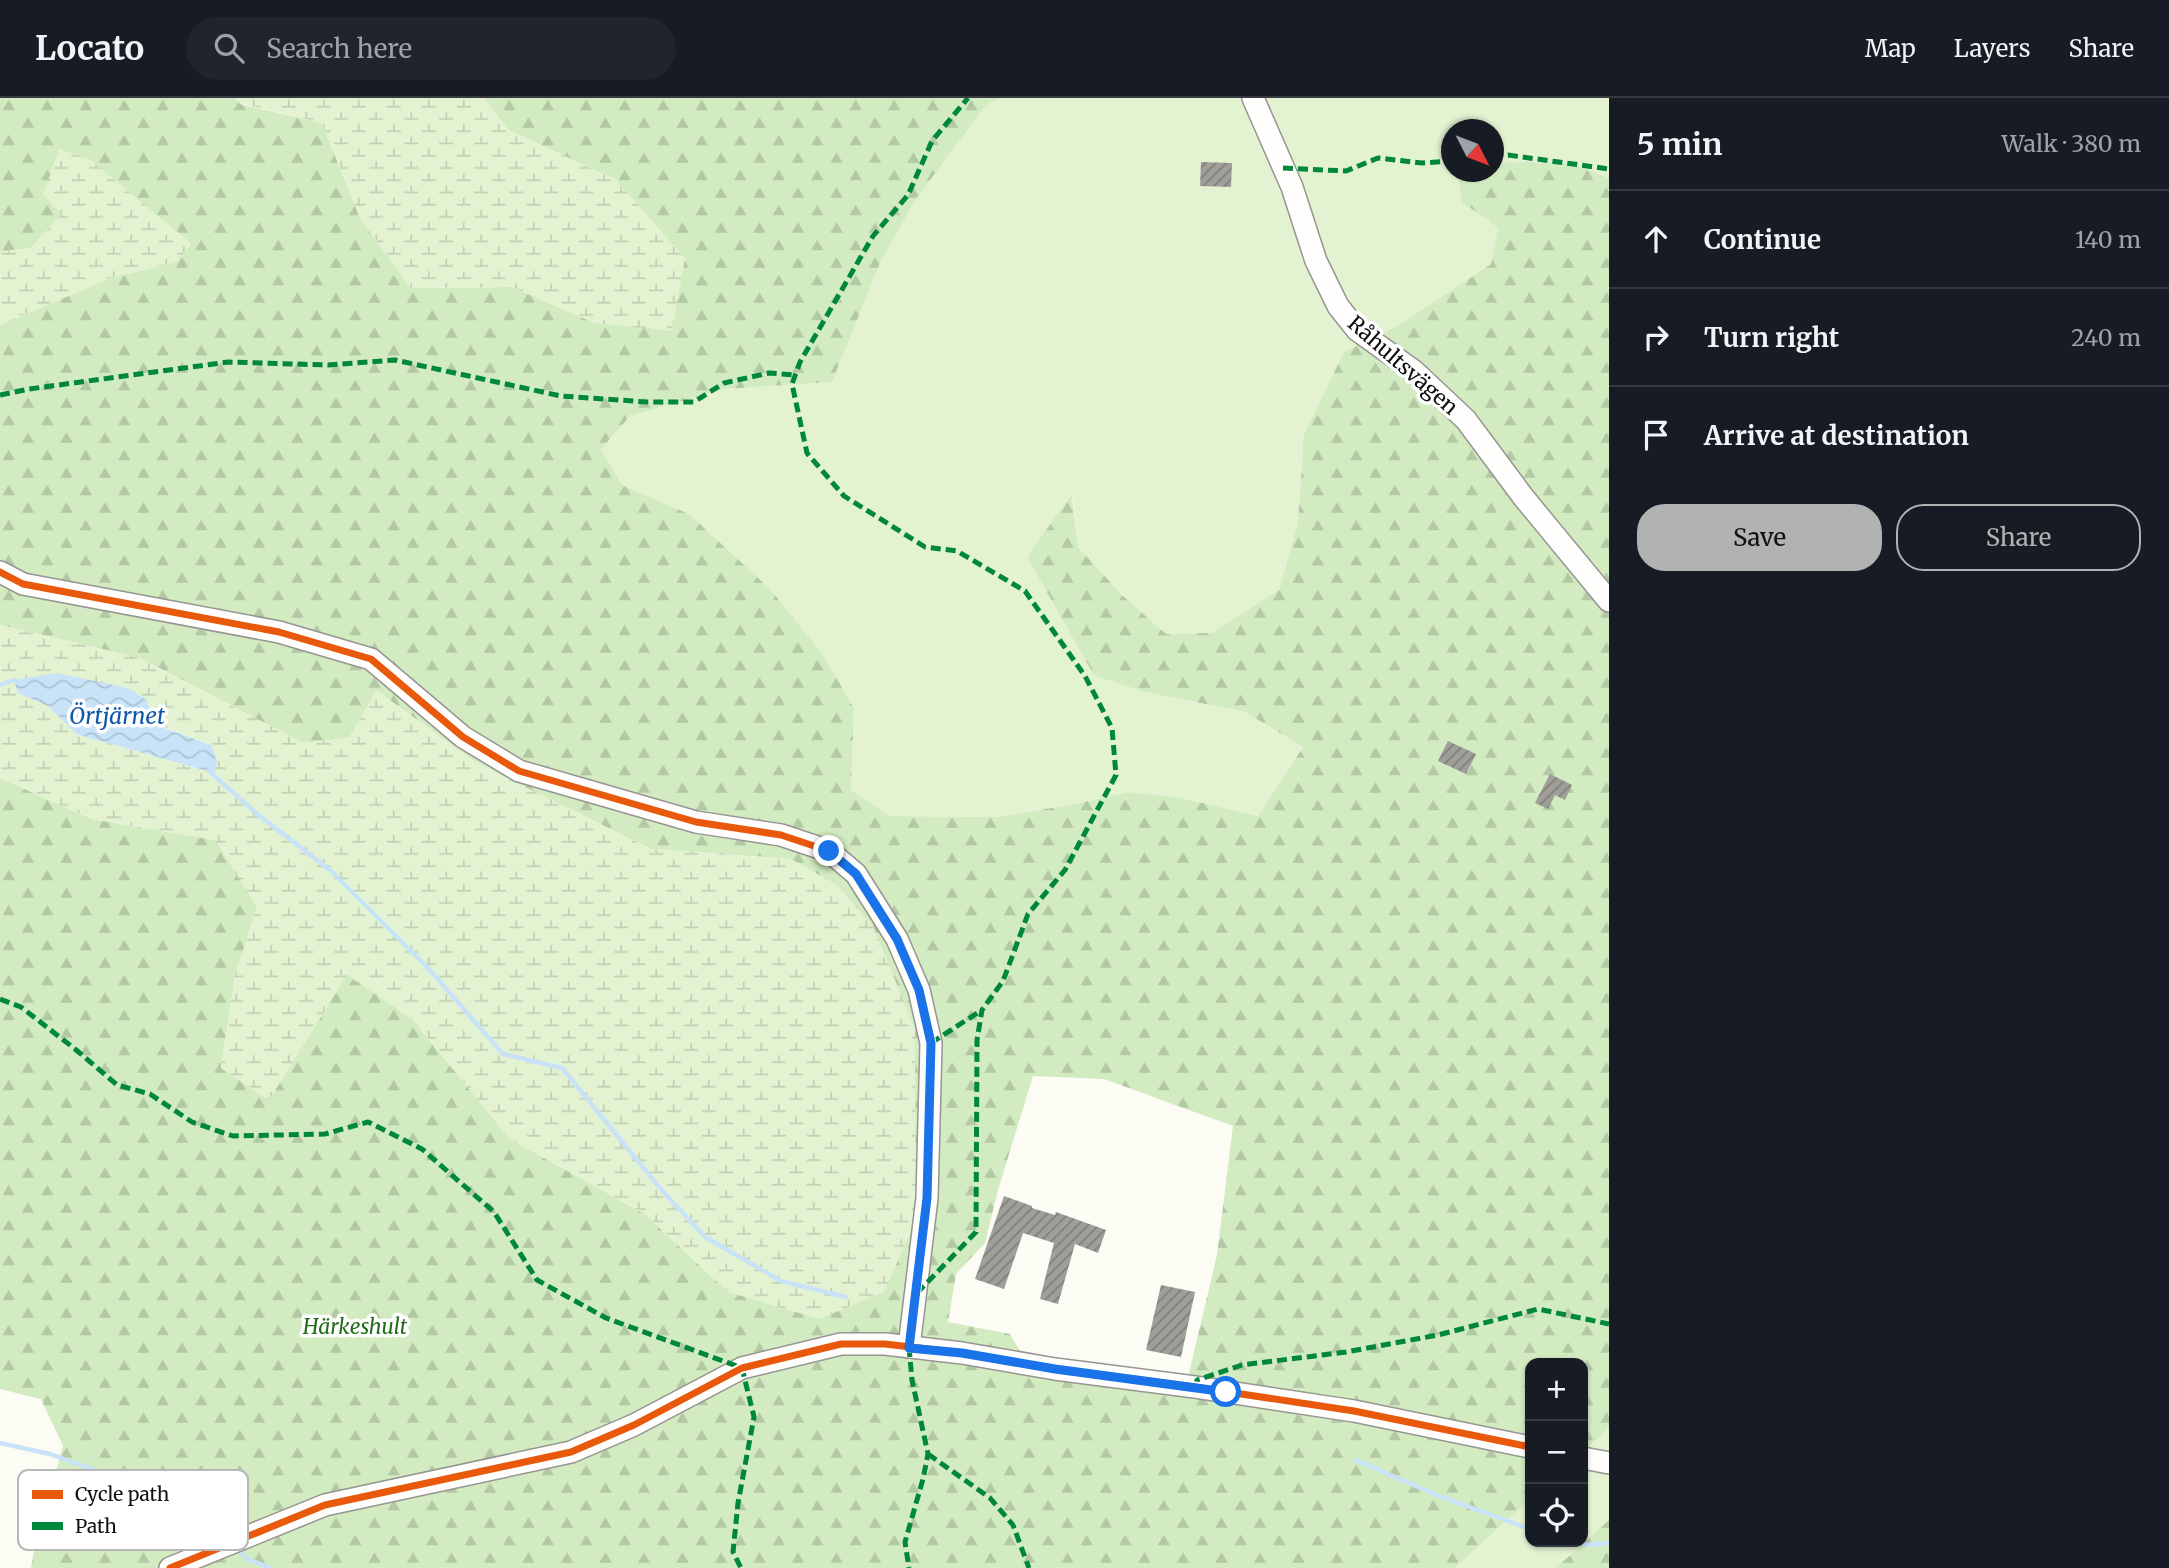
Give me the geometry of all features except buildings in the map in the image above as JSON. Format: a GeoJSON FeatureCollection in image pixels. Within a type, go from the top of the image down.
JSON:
{"type":"FeatureCollection","features":[{"type":"Feature","properties":{"kind":"street","name":"Råhultsvägen"},"geometry":{"type":"LineString","coordinates":[[1253,98],[1292,187],[1316,261],[1338,306],[1357,330],[1414,371],[1466,420],[1524,498],[1609,601]]}},
{"type":"Feature","properties":{"kind":"street"},"geometry":{"type":"LineString","coordinates":[[0,572],[23,584],[279,632],[371,659],[463,737],[519,771],[696,822],[781,835],[829,851],[856,874],[897,939],[919,990],[931,1043],[927,1198],[909,1348]]}},
{"type":"Feature","properties":{"kind":"street"},"geometry":{"type":"LineString","coordinates":[[248,1536],[325,1505],[571,1452],[634,1425],[742,1368],[841,1344],[884,1344],[962,1353],[1055,1369],[1354,1411],[1525,1446]]}},
{"type":"Feature","properties":{"kind":"street"},"geometry":{"type":"LineString","coordinates":[[1588,1459],[1609,1463]]}},
{"type":"Feature","properties":{"kind":"street"},"geometry":{"type":"LineString","coordinates":[[170,1568],[214,1550]]}},
{"type":"Feature","properties":{"kind":"green space","name":"Härkeshult"},"geometry":{"type":"Polygon","coordinates":[[[0,98],[236,98],[240,104],[322,123],[360,218],[411,288],[512,287],[595,323],[616,180],[508,130],[484,98],[1001,98],[986,105],[916,199],[881,261],[832,382],[725,389],[630,416],[601,449],[622,485],[689,514],[770,589],[822,653],[854,708],[851,790],[890,816],[998,817],[1128,792],[1177,797],[1258,816],[1303,747],[1245,712],[1145,692],[1094,675],[1027,557],[1072,494],[1078,547],[1122,595],[1166,634],[1211,633],[1279,590],[1298,522],[1304,434],[1344,352],[1399,325],[1491,264],[1498,228],[1462,202],[1459,182],[1504,182],[1504,162],[1569,163],[1609,178],[1609,1428],[1588,1447],[1588,1358],[1525,1358],[1525,1504],[1455,1568],[31,1568],[34,1550],[248,1550],[248,1470],[56,1470],[63,1446],[41,1399],[0,1389],[0,778],[92,819],[216,840],[257,907],[235,976],[221,1068],[269,1100],[347,974],[413,1020],[510,1139],[645,1214],[728,1292],[838,886],[791,859],[651,849],[478,764],[377,691],[349,738],[303,743],[140,658],[0,625],[0,325],[110,278],[176,262],[191,244],[89,159],[62,214],[31,248],[0,252],[0,98]],[[1033,1076],[998,1190],[985,1243],[956,1274],[948,1322],[1010,1334],[1024,1358],[1188,1377],[1217,1255],[1233,1126],[1104,1079],[1033,1076]]]}},
{"type":"Feature","properties":{"kind":"green space"},"geometry":{"type":"Polygon","coordinates":[[[236,98],[484,98],[509,130],[616,180],[685,258],[672,331],[595,323],[512,287],[411,288],[360,218],[322,123],[240,103],[236,98]]]}},
{"type":"Feature","properties":{"kind":"green space"},"geometry":{"type":"Polygon","coordinates":[[[1001,98],[1609,98],[1609,178],[1569,163],[1504,162],[1504,119],[1441,119],[1441,182],[1459,182],[1462,202],[1498,228],[1491,264],[1399,325],[1344,352],[1304,434],[1298,522],[1279,590],[1211,633],[1166,634],[1122,595],[1078,547],[1073,495],[1027,557],[1145,692],[1245,712],[1303,747],[1258,816],[1177,797],[1128,792],[998,817],[890,816],[851,790],[854,708],[822,653],[770,589],[689,514],[622,485],[601,449],[630,416],[725,389],[832,382],[881,261],[916,199],[986,105],[1001,98]]]}},
{"type":"Feature","properties":{"kind":"green space"},"geometry":{"type":"Polygon","coordinates":[[[59,149],[89,159],[191,243],[177,262],[110,278],[0,325],[0,252],[31,248],[62,214],[43,195],[59,149]]]}},
{"type":"Feature","properties":{"kind":"green space"},"geometry":{"type":"Polygon","coordinates":[[[0,625],[140,658],[303,743],[349,738],[376,691],[478,764],[651,849],[791,859],[838,886],[873,926],[915,1029],[916,1220],[884,1292],[819,1319],[728,1292],[645,1214],[510,1139],[413,1020],[347,975],[269,1100],[221,1068],[235,976],[257,907],[215,840],[92,819],[0,778],[0,625]],[[147,700],[48,706],[76,734],[214,773],[211,745],[154,723],[147,700]]]}},
{"type":"Feature","properties":{"kind":"green space"},"geometry":{"type":"Polygon","coordinates":[[[1609,1428],[1609,1520],[1588,1539],[1588,1484],[1588,1447],[1609,1428]]]}},
{"type":"Feature","properties":{"kind":"green space"},"geometry":{"type":"Polygon","coordinates":[[[1525,1504],[1525,1547],[1579,1547],[1556,1568],[1455,1568],[1525,1504]]]}},
{"type":"Feature","properties":{"kind":"green space"},"geometry":{"type":"Polygon","coordinates":[[[1609,1520],[1609,1568],[1556,1568],[1579,1547],[1588,1547],[1588,1539],[1609,1520]]]}},
{"type":"Feature","properties":{"kind":"water","name":"Örtjärnet"},"geometry":{"type":"Polygon","coordinates":[[[57,673],[128,688],[147,700],[154,724],[211,745],[217,762],[214,773],[76,734],[48,706],[18,693],[14,680],[57,673]]]}},
{"type":"Feature","properties":{"kind":"waterway"},"geometry":{"type":"LineString","coordinates":[[0,685],[14,680],[17,682]]}},
{"type":"Feature","properties":{"kind":"waterway"},"geometry":{"type":"LineString","coordinates":[[209,771],[256,813],[331,871],[428,968],[503,1054],[562,1068],[659,1187],[705,1237],[781,1281],[846,1297]]}},
{"type":"Feature","properties":{"kind":"waterway"},"geometry":{"type":"LineString","coordinates":[[0,1443],[50,1454],[95,1470]]}},
{"type":"Feature","properties":{"kind":"waterway"},"geometry":{"type":"LineString","coordinates":[[1356,1460],[1439,1496],[1525,1527]]}},
{"type":"Feature","properties":{"kind":"waterway"},"geometry":{"type":"LineString","coordinates":[[1588,1545],[1609,1543]]}},
{"type":"Feature","properties":{"kind":"waterway"},"geometry":{"type":"LineString","coordinates":[[241,1553],[247,1559],[270,1568]]}},
{"type":"Feature","properties":{"kind":"marked path"},"geometry":{"type":"LineString","coordinates":[[917,1293],[976,1232],[977,1040],[982,1010],[1003,981],[1028,914],[1065,870],[1116,775],[1112,728],[1085,676],[1025,591],[957,551],[925,547],[844,496],[807,453],[792,384],[800,362],[873,236],[908,195],[932,141],[968,98]]}},
{"type":"Feature","properties":{"kind":"marked path"},"geometry":{"type":"LineString","coordinates":[[1504,156],[1609,169]]}},
{"type":"Feature","properties":{"kind":"marked path"},"geometry":{"type":"LineString","coordinates":[[1283,168],[1346,171],[1378,158],[1422,163],[1441,162]]}},
{"type":"Feature","properties":{"kind":"marked path"},"geometry":{"type":"LineString","coordinates":[[0,395],[228,362],[328,365],[395,360],[561,396],[647,402],[694,402],[724,383],[769,373],[795,375]]}},
{"type":"Feature","properties":{"kind":"marked path"},"geometry":{"type":"LineString","coordinates":[[0,999],[21,1007],[117,1085],[150,1094],[192,1122],[233,1136],[325,1134],[368,1122],[422,1149],[494,1212],[537,1280],[606,1318],[742,1368],[754,1417],[738,1503],[733,1552],[741,1568]]}},
{"type":"Feature","properties":{"kind":"marked path"},"geometry":{"type":"LineString","coordinates":[[931,1043],[982,1010]]}},
{"type":"Feature","properties":{"kind":"marked path"},"geometry":{"type":"LineString","coordinates":[[1195,1387],[1197,1380],[1242,1365],[1346,1352],[1438,1335],[1538,1309],[1609,1324]]}},
{"type":"Feature","properties":{"kind":"marked path"},"geometry":{"type":"LineString","coordinates":[[909,1347],[912,1380],[928,1454],[905,1542],[909,1568]]}},
{"type":"Feature","properties":{"kind":"marked path"},"geometry":{"type":"LineString","coordinates":[[928,1454],[990,1498],[1013,1525],[1029,1568]]}},
{"type":"Feature","properties":{"kind":"cycle path"},"geometry":{"type":"LineString","coordinates":[[0,572],[23,584],[279,632],[371,659],[463,737],[519,771],[696,822],[781,835],[829,851],[856,874],[897,939],[919,990],[931,1043],[927,1198],[909,1347]]}},
{"type":"Feature","properties":{"kind":"cycle path"},"geometry":{"type":"LineString","coordinates":[[248,1536],[325,1505],[571,1452],[634,1425],[742,1368],[841,1344],[885,1344],[962,1353],[1055,1369],[1195,1387],[1354,1411],[1525,1446]]}},
{"type":"Feature","properties":{"kind":"cycle path"},"geometry":{"type":"LineString","coordinates":[[170,1568],[214,1550]]}},
{"type":"Feature","properties":{"kind":"route"},"geometry":{"type":"LineString","coordinates":[[829,851],[856,874],[897,939],[919,990],[931,1043],[927,1198],[909,1348],[962,1353],[1055,1369],[1226,1392]]}}]}
